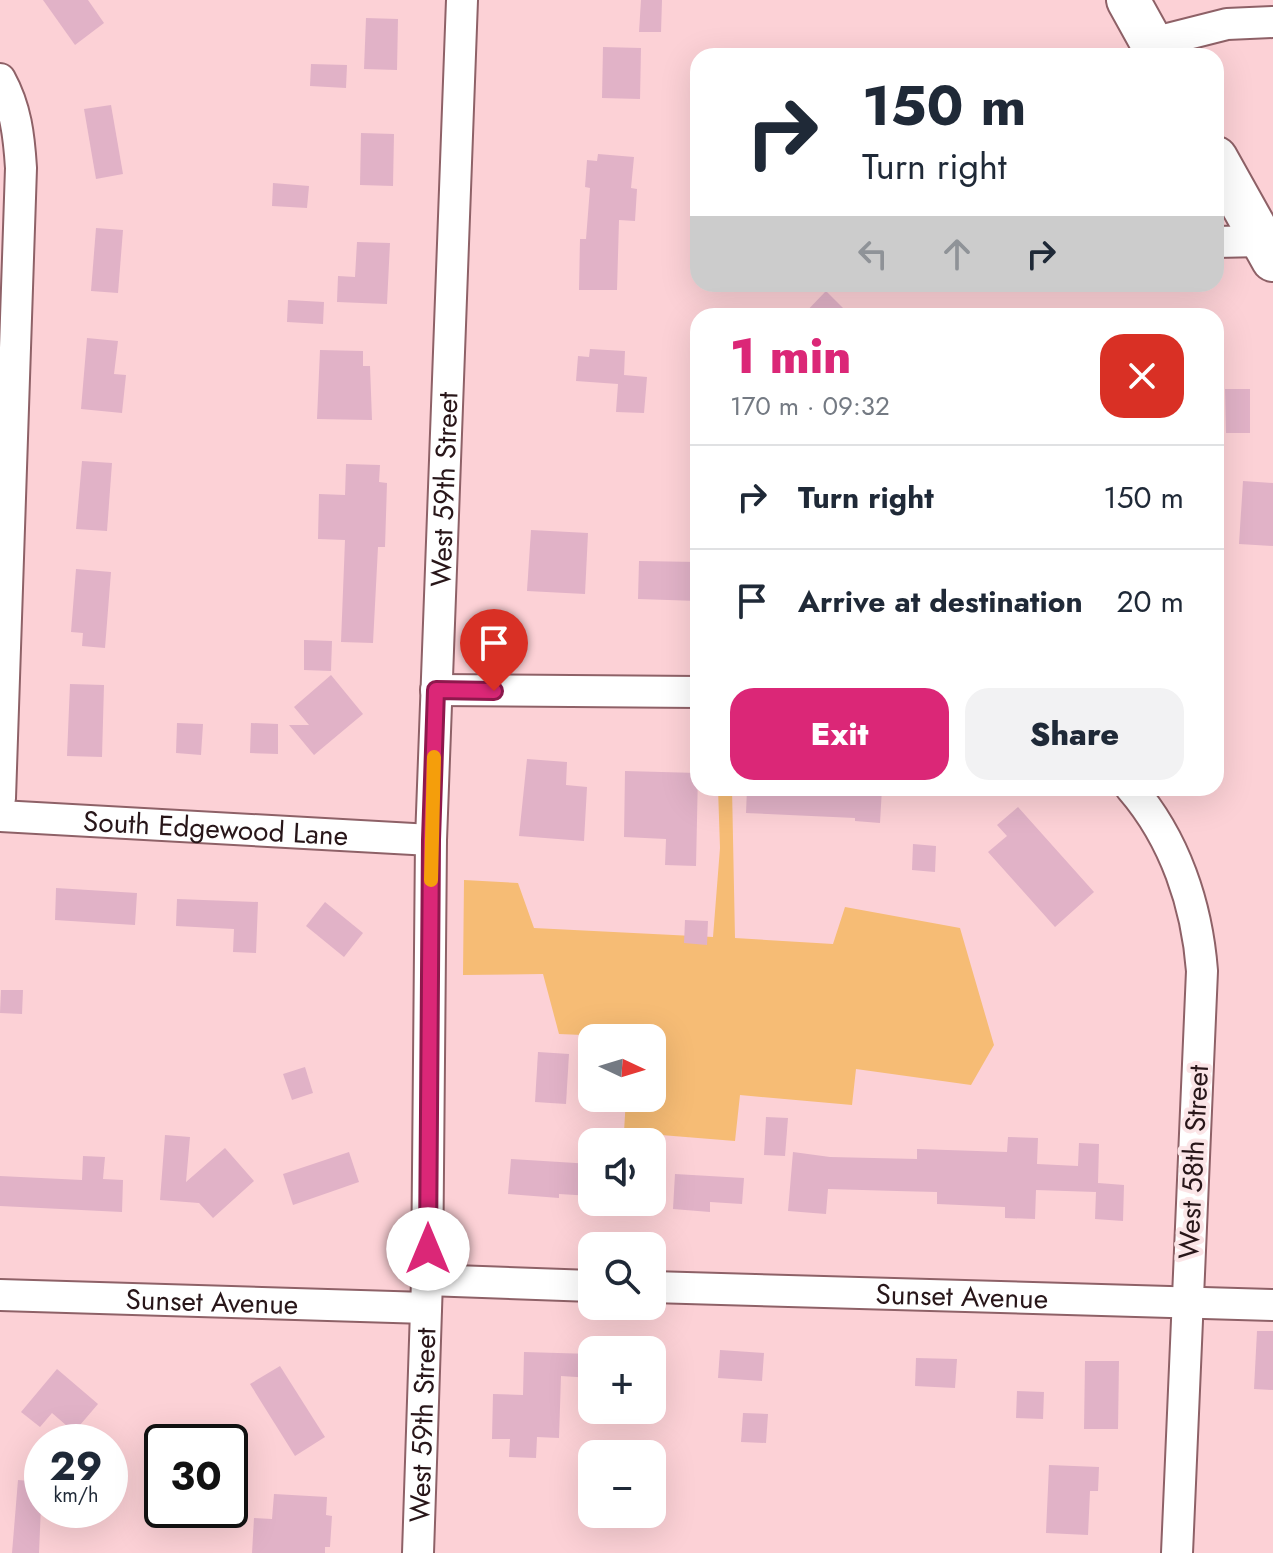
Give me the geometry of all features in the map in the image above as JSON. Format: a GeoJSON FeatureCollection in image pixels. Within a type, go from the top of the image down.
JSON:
{"type":"FeatureCollection","features":[{"type":"Feature","properties":{"kind":"main road"},"geometry":{"type":"LineString","coordinates":[[1128,0],[1155,48]]}},
{"type":"Feature","properties":{"kind":"main road"},"geometry":{"type":"LineString","coordinates":[[1224,172],[1268,251]]}},
{"type":"Feature","properties":{"kind":"street","name":"West 59th Street"},"geometry":{"type":"LineString","coordinates":[[418,1553],[426,1294],[431,840],[462,0]]}},
{"type":"Feature","properties":{"kind":"street"},"geometry":{"type":"LineString","coordinates":[[1161,48],[1227,24],[1273,22]]}},
{"type":"Feature","properties":{"kind":"street"},"geometry":{"type":"LineString","coordinates":[[0,798],[21,168],[17,121],[5,89]]}},
{"type":"Feature","properties":{"kind":"street"},"geometry":{"type":"LineString","coordinates":[[1224,243],[1268,251]]}},
{"type":"Feature","properties":{"kind":"street"},"geometry":{"type":"LineString","coordinates":[[436,690],[690,692]]}},
{"type":"Feature","properties":{"kind":"street","name":"West 58th Street"},"geometry":{"type":"LineString","coordinates":[[1138,796],[1152,812],[1190,897],[1199,935],[1202,971],[1177,1553]]}},
{"type":"Feature","properties":{"kind":"street","name":"South Edgewood Lane"},"geometry":{"type":"LineString","coordinates":[[0,816],[431,840]]}},
{"type":"Feature","properties":{"kind":"street","name":"Sunset Avenue"},"geometry":{"type":"LineString","coordinates":[[0,1295],[426,1294],[578,1287]]}},
{"type":"Feature","properties":{"kind":"street","name":"Sunset Avenue"},"geometry":{"type":"LineString","coordinates":[[666,1287],[1187,1305],[1273,1305]]}},
{"type":"Feature","properties":{"kind":"shaded area"},"geometry":{"type":"Polygon","coordinates":[[[718,796],[732,796],[735,938],[833,944],[845,907],[960,928],[994,1045],[971,1085],[856,1069],[852,1105],[740,1095],[735,1141],[666,1135],[666,1128],[624,1128],[625,1112],[666,1112],[666,1024],[578,1024],[578,1035],[559,1034],[543,974],[463,975],[464,880],[518,883],[534,928],[713,937],[720,848],[718,796]]]}},
{"type":"Feature","properties":{"kind":"building"},"geometry":{"type":"Polygon","coordinates":[[[43,0],[88,0],[104,23],[75,45],[43,0]]]}},
{"type":"Feature","properties":{"kind":"building"},"geometry":{"type":"Polygon","coordinates":[[[641,0],[662,0],[661,32],[639,32],[641,0]]]}},
{"type":"Feature","properties":{"kind":"building"},"geometry":{"type":"Polygon","coordinates":[[[366,18],[398,19],[397,70],[364,69],[366,18]]]}},
{"type":"Feature","properties":{"kind":"building"},"geometry":{"type":"Polygon","coordinates":[[[603,47],[641,48],[640,99],[602,98],[603,47]]]}},
{"type":"Feature","properties":{"kind":"building"},"geometry":{"type":"Polygon","coordinates":[[[311,64],[347,65],[346,88],[310,86],[311,64]]]}},
{"type":"Feature","properties":{"kind":"building"},"geometry":{"type":"Polygon","coordinates":[[[111,105],[123,174],[96,179],[84,109],[111,105]]]}},
{"type":"Feature","properties":{"kind":"building"},"geometry":{"type":"Polygon","coordinates":[[[361,133],[394,134],[393,186],[360,185],[361,133]]]}},
{"type":"Feature","properties":{"kind":"building"},"geometry":{"type":"Polygon","coordinates":[[[598,154],[634,157],[631,188],[637,189],[635,221],[619,220],[617,290],[579,290],[580,239],[586,239],[590,188],[585,187],[587,160],[597,161],[598,154]]]}},
{"type":"Feature","properties":{"kind":"building"},"geometry":{"type":"Polygon","coordinates":[[[273,183],[309,186],[307,208],[272,206],[273,183]]]}},
{"type":"Feature","properties":{"kind":"building"},"geometry":{"type":"Polygon","coordinates":[[[96,228],[123,230],[118,293],[91,291],[96,228]]]}},
{"type":"Feature","properties":{"kind":"building"},"geometry":{"type":"Polygon","coordinates":[[[357,242],[390,243],[387,304],[337,302],[338,276],[355,277],[357,242]]]}},
{"type":"Feature","properties":{"kind":"building"},"geometry":{"type":"Polygon","coordinates":[[[827,292],[843,308],[810,308],[827,292]]]}},
{"type":"Feature","properties":{"kind":"building"},"geometry":{"type":"Polygon","coordinates":[[[288,300],[324,302],[323,324],[287,322],[288,300]]]}},
{"type":"Feature","properties":{"kind":"building"},"geometry":{"type":"Polygon","coordinates":[[[87,338],[118,341],[114,374],[126,375],[122,413],[81,409],[87,338]]]}},
{"type":"Feature","properties":{"kind":"building"},"geometry":{"type":"Polygon","coordinates":[[[590,349],[625,351],[624,375],[647,377],[644,413],[616,412],[618,384],[576,381],[578,356],[589,357],[590,349]]]}},
{"type":"Feature","properties":{"kind":"building"},"geometry":{"type":"Polygon","coordinates":[[[320,350],[363,351],[363,366],[370,366],[372,420],[317,419],[320,350]]]}},
{"type":"Feature","properties":{"kind":"building"},"geometry":{"type":"Polygon","coordinates":[[[1225,389],[1250,389],[1250,433],[1226,433],[1225,389]]]}},
{"type":"Feature","properties":{"kind":"building"},"geometry":{"type":"Polygon","coordinates":[[[82,461],[112,463],[107,531],[76,529],[82,461]]]}},
{"type":"Feature","properties":{"kind":"building"},"geometry":{"type":"Polygon","coordinates":[[[346,464],[380,465],[379,482],[387,483],[385,547],[378,547],[373,643],[341,642],[345,540],[318,539],[319,494],[345,495],[346,464]]]}},
{"type":"Feature","properties":{"kind":"building"},"geometry":{"type":"Polygon","coordinates":[[[1243,481],[1273,483],[1273,546],[1239,544],[1243,481]]]}},
{"type":"Feature","properties":{"kind":"building"},"geometry":{"type":"Polygon","coordinates":[[[531,530],[588,533],[585,594],[527,591],[531,530]]]}},
{"type":"Feature","properties":{"kind":"building"},"geometry":{"type":"Polygon","coordinates":[[[639,561],[690,562],[690,601],[638,599],[639,561]]]}},
{"type":"Feature","properties":{"kind":"building"},"geometry":{"type":"Polygon","coordinates":[[[76,569],[111,572],[105,648],[82,646],[83,633],[71,632],[76,569]]]}},
{"type":"Feature","properties":{"kind":"building"},"geometry":{"type":"Polygon","coordinates":[[[304,640],[332,641],[331,671],[304,670],[304,640]]]}},
{"type":"Feature","properties":{"kind":"building"},"geometry":{"type":"Polygon","coordinates":[[[331,675],[363,714],[314,755],[289,725],[309,725],[294,707],[331,675]]]}},
{"type":"Feature","properties":{"kind":"building"},"geometry":{"type":"Polygon","coordinates":[[[70,684],[104,685],[102,757],[67,756],[70,684]]]}},
{"type":"Feature","properties":{"kind":"building"},"geometry":{"type":"Polygon","coordinates":[[[177,723],[203,724],[201,755],[176,753],[177,723]]]}},
{"type":"Feature","properties":{"kind":"building"},"geometry":{"type":"Polygon","coordinates":[[[251,723],[278,724],[278,754],[250,753],[251,723]]]}},
{"type":"Feature","properties":{"kind":"building"},"geometry":{"type":"Polygon","coordinates":[[[527,759],[567,762],[566,785],[587,787],[584,841],[519,836],[527,759]]]}},
{"type":"Feature","properties":{"kind":"building"},"geometry":{"type":"Polygon","coordinates":[[[625,771],[690,773],[690,796],[698,796],[696,866],[665,865],[666,839],[624,837],[625,771]]]}},
{"type":"Feature","properties":{"kind":"building"},"geometry":{"type":"Polygon","coordinates":[[[747,796],[882,796],[880,823],[855,821],[855,818],[746,813],[747,796]]]}},
{"type":"Feature","properties":{"kind":"building"},"geometry":{"type":"Polygon","coordinates":[[[1018,807],[1094,892],[1055,927],[988,852],[1007,836],[997,825],[1018,807]]]}},
{"type":"Feature","properties":{"kind":"building"},"geometry":{"type":"Polygon","coordinates":[[[913,844],[936,846],[935,872],[912,870],[913,844]]]}},
{"type":"Feature","properties":{"kind":"building"},"geometry":{"type":"Polygon","coordinates":[[[56,888],[137,893],[135,925],[55,920],[56,888]]]}},
{"type":"Feature","properties":{"kind":"building"},"geometry":{"type":"Polygon","coordinates":[[[177,899],[258,902],[256,953],[233,952],[234,929],[176,926],[177,899]]]}},
{"type":"Feature","properties":{"kind":"building"},"geometry":{"type":"Polygon","coordinates":[[[325,902],[363,933],[344,957],[306,926],[325,902]]]}},
{"type":"Feature","properties":{"kind":"building"},"geometry":{"type":"Polygon","coordinates":[[[685,920],[708,921],[707,945],[684,943],[685,920]]]}},
{"type":"Feature","properties":{"kind":"building"},"geometry":{"type":"Polygon","coordinates":[[[1,990],[23,990],[22,1014],[0,1013],[1,990]]]}},
{"type":"Feature","properties":{"kind":"building"},"geometry":{"type":"Polygon","coordinates":[[[538,1052],[569,1054],[566,1104],[535,1102],[538,1052]]]}},
{"type":"Feature","properties":{"kind":"building"},"geometry":{"type":"Polygon","coordinates":[[[305,1067],[313,1093],[292,1100],[283,1074],[305,1067]]]}},
{"type":"Feature","properties":{"kind":"building"},"geometry":{"type":"Polygon","coordinates":[[[766,1117],[788,1118],[785,1156],[764,1155],[766,1117]]]}},
{"type":"Feature","properties":{"kind":"building"},"geometry":{"type":"Polygon","coordinates":[[[165,1135],[190,1137],[186,1182],[225,1148],[254,1181],[213,1218],[199,1203],[160,1200],[165,1135]]]}},
{"type":"Feature","properties":{"kind":"building"},"geometry":{"type":"Polygon","coordinates":[[[1008,1137],[1038,1138],[1037,1164],[1078,1166],[1079,1143],[1099,1144],[1098,1183],[1124,1185],[1123,1221],[1095,1219],[1096,1192],[1036,1190],[1035,1219],[1005,1218],[1005,1207],[937,1204],[937,1192],[828,1189],[826,1214],[788,1211],[793,1152],[830,1157],[917,1159],[917,1149],[1007,1152],[1008,1137]]]}},
{"type":"Feature","properties":{"kind":"building"},"geometry":{"type":"Polygon","coordinates":[[[349,1152],[359,1182],[293,1205],[283,1174],[349,1152]]]}},
{"type":"Feature","properties":{"kind":"building"},"geometry":{"type":"Polygon","coordinates":[[[83,1156],[105,1157],[103,1179],[123,1180],[122,1212],[0,1206],[0,1176],[82,1180],[83,1156]]]}},
{"type":"Feature","properties":{"kind":"building"},"geometry":{"type":"Polygon","coordinates":[[[511,1159],[578,1163],[578,1195],[559,1194],[559,1198],[508,1194],[511,1159]]]}},
{"type":"Feature","properties":{"kind":"building"},"geometry":{"type":"Polygon","coordinates":[[[675,1174],[744,1178],[742,1204],[710,1202],[710,1212],[673,1209],[675,1174]]]}},
{"type":"Feature","properties":{"kind":"building"},"geometry":{"type":"Polygon","coordinates":[[[1257,1331],[1273,1331],[1273,1390],[1254,1389],[1257,1331]]]}},
{"type":"Feature","properties":{"kind":"building"},"geometry":{"type":"Polygon","coordinates":[[[720,1350],[764,1353],[762,1381],[718,1378],[720,1350]]]}},
{"type":"Feature","properties":{"kind":"building"},"geometry":{"type":"Polygon","coordinates":[[[524,1352],[578,1354],[578,1377],[561,1376],[559,1438],[537,1437],[536,1458],[509,1457],[510,1439],[492,1439],[493,1394],[523,1395],[524,1352]]]}},
{"type":"Feature","properties":{"kind":"building"},"geometry":{"type":"Polygon","coordinates":[[[916,1358],[957,1359],[955,1388],[915,1386],[916,1358]]]}},
{"type":"Feature","properties":{"kind":"building"},"geometry":{"type":"Polygon","coordinates":[[[1085,1361],[1119,1361],[1118,1429],[1084,1429],[1085,1361]]]}},
{"type":"Feature","properties":{"kind":"building"},"geometry":{"type":"Polygon","coordinates":[[[280,1366],[325,1437],[295,1456],[250,1384],[280,1366]]]}},
{"type":"Feature","properties":{"kind":"building"},"geometry":{"type":"Polygon","coordinates":[[[57,1369],[98,1404],[81,1424],[65,1424],[52,1413],[43,1424],[36,1424],[21,1412],[57,1369]]]}},
{"type":"Feature","properties":{"kind":"building"},"geometry":{"type":"Polygon","coordinates":[[[1017,1391],[1044,1392],[1043,1419],[1016,1418],[1017,1391]]]}},
{"type":"Feature","properties":{"kind":"building"},"geometry":{"type":"Polygon","coordinates":[[[743,1413],[768,1414],[766,1443],[741,1442],[743,1413]]]}},
{"type":"Feature","properties":{"kind":"building"},"geometry":{"type":"Polygon","coordinates":[[[1049,1465],[1099,1467],[1098,1491],[1090,1491],[1088,1535],[1046,1533],[1049,1465]]]}},
{"type":"Feature","properties":{"kind":"building"},"geometry":{"type":"Polygon","coordinates":[[[18,1480],[24,1480],[24,1528],[40,1528],[39,1553],[12,1553],[18,1480]]]}},
{"type":"Feature","properties":{"kind":"building"},"geometry":{"type":"Polygon","coordinates":[[[274,1494],[327,1497],[326,1515],[332,1516],[330,1547],[325,1547],[325,1553],[252,1553],[254,1518],[272,1519],[274,1494]]]}},
{"type":"Feature","properties":{"kind":"slow traffic"},"geometry":{"type":"LineString","coordinates":[[431,880],[434,757]]}},
{"type":"Feature","properties":{"kind":"route"},"geometry":{"type":"LineString","coordinates":[[428,1249],[431,840],[436,690],[494,691]]}}]}
